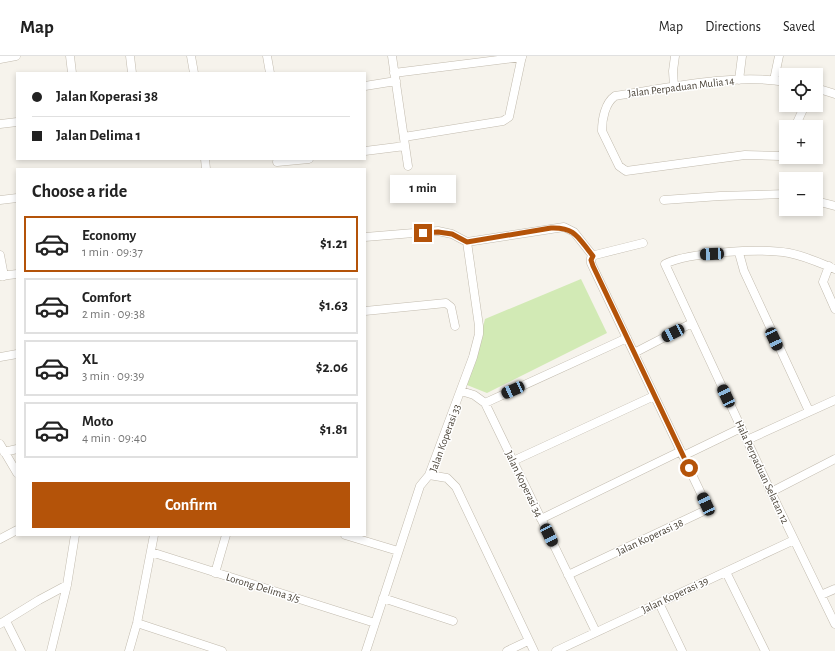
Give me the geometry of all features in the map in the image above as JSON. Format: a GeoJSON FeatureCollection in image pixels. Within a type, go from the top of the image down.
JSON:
{"type":"FeatureCollection","features":[{"type":"Feature","properties":{"kind":"street"},"geometry":{"type":"LineString","coordinates":[[4,58],[16,56]]}},
{"type":"Feature","properties":{"kind":"street"},"geometry":{"type":"LineString","coordinates":[[70,56],[72,72]]}},
{"type":"Feature","properties":{"kind":"street"},"geometry":{"type":"LineString","coordinates":[[130,56],[132,72]]}},
{"type":"Feature","properties":{"kind":"street"},"geometry":{"type":"LineString","coordinates":[[191,56],[194,72]]}},
{"type":"Feature","properties":{"kind":"street"},"geometry":{"type":"LineString","coordinates":[[267,56],[270,72]]}},
{"type":"Feature","properties":{"kind":"street"},"geometry":{"type":"LineString","coordinates":[[392,56],[408,166]]}},
{"type":"Feature","properties":{"kind":"street"},"geometry":{"type":"LineString","coordinates":[[366,86],[463,60],[522,56],[509,117],[503,121],[366,150]]}},
{"type":"Feature","properties":{"kind":"street"},"geometry":{"type":"LineString","coordinates":[[674,87],[673,71],[675,56]]}},
{"type":"Feature","properties":{"kind":"street"},"geometry":{"type":"LineString","coordinates":[[739,80],[742,56]]}},
{"type":"Feature","properties":{"kind":"street"},"geometry":{"type":"LineString","coordinates":[[774,80],[779,56]]}},
{"type":"Feature","properties":{"kind":"street","name":"Jalan Perpaduan Mulia 14"},"geometry":{"type":"LineString","coordinates":[[779,81],[739,80],[674,87],[615,96],[608,103],[602,131],[619,166],[626,171],[745,155],[779,156]]}},
{"type":"Feature","properties":{"kind":"street"},"geometry":{"type":"LineString","coordinates":[[823,90],[835,94]]}},
{"type":"Feature","properties":{"kind":"street"},"geometry":{"type":"LineString","coordinates":[[0,124],[16,122]]}},
{"type":"Feature","properties":{"kind":"street"},"geometry":{"type":"LineString","coordinates":[[278,163],[301,160]]}},
{"type":"Feature","properties":{"kind":"street"},"geometry":{"type":"LineString","coordinates":[[664,200],[779,194]]}},
{"type":"Feature","properties":{"kind":"street"},"geometry":{"type":"LineString","coordinates":[[0,200],[16,198]]}},
{"type":"Feature","properties":{"kind":"street"},"geometry":{"type":"LineString","coordinates":[[823,203],[835,206]]}},
{"type":"Feature","properties":{"kind":"street"},"geometry":{"type":"LineString","coordinates":[[366,237],[438,232],[452,234],[467,242],[564,227],[574,232],[593,256],[643,243]]}},
{"type":"Feature","properties":{"kind":"street","name":"Jalan Koperasi 33"},"geometry":{"type":"LineString","coordinates":[[467,242],[479,334],[461,391],[429,475],[447,478],[456,487],[534,651]]}},
{"type":"Feature","properties":{"kind":"street"},"geometry":{"type":"LineString","coordinates":[[809,411],[744,271],[739,253],[787,253],[802,256],[832,267],[823,278],[823,282],[835,309]]}},
{"type":"Feature","properties":{"kind":"street","name":"Hala Perpaduan Selatan 12"},"geometry":{"type":"LineString","coordinates":[[739,253],[699,254],[674,260],[665,264],[771,492],[835,624]]}},
{"type":"Feature","properties":{"kind":"street"},"geometry":{"type":"LineString","coordinates":[[0,255],[2,276],[16,274]]}},
{"type":"Feature","properties":{"kind":"street","name":"Jalan Koperasi 38"},"geometry":{"type":"LineString","coordinates":[[568,575],[705,510],[706,504],[593,266],[591,260],[593,256]]}},
{"type":"Feature","properties":{"kind":"street"},"geometry":{"type":"LineString","coordinates":[[366,311],[446,303],[451,307],[455,326]]}},
{"type":"Feature","properties":{"kind":"street"},"geometry":{"type":"LineString","coordinates":[[634,353],[692,324]]}},
{"type":"Feature","properties":{"kind":"street"},"geometry":{"type":"LineString","coordinates":[[461,391],[474,395],[485,403],[627,338]]}},
{"type":"Feature","properties":{"kind":"street"},"geometry":{"type":"LineString","coordinates":[[0,357],[16,354]]}},
{"type":"Feature","properties":{"kind":"street"},"geometry":{"type":"LineString","coordinates":[[513,461],[654,396]]}},
{"type":"Feature","properties":{"kind":"street"},"geometry":{"type":"LineString","coordinates":[[747,440],[835,400]]}},
{"type":"Feature","properties":{"kind":"street","name":"Jalan Koperasi 34"},"geometry":{"type":"LineString","coordinates":[[485,403],[596,632]]}},
{"type":"Feature","properties":{"kind":"street"},"geometry":{"type":"LineString","coordinates":[[541,519],[741,428]]}},
{"type":"Feature","properties":{"kind":"street"},"geometry":{"type":"LineString","coordinates":[[0,444],[16,471]]}},
{"type":"Feature","properties":{"kind":"street"},"geometry":{"type":"LineString","coordinates":[[4,452],[16,449]]}},
{"type":"Feature","properties":{"kind":"street"},"geometry":{"type":"LineString","coordinates":[[771,492],[835,460]]}},
{"type":"Feature","properties":{"kind":"street"},"geometry":{"type":"LineString","coordinates":[[366,651],[420,486],[429,475]]}},
{"type":"Feature","properties":{"kind":"street"},"geometry":{"type":"LineString","coordinates":[[0,539],[16,531]]}},
{"type":"Feature","properties":{"kind":"street"},"geometry":{"type":"LineString","coordinates":[[50,651],[67,585],[75,536]]}},
{"type":"Feature","properties":{"kind":"street"},"geometry":{"type":"LineString","coordinates":[[129,651],[137,624],[154,536]]}},
{"type":"Feature","properties":{"kind":"street"},"geometry":{"type":"LineString","coordinates":[[215,573],[226,536]]}},
{"type":"Feature","properties":{"kind":"street"},"geometry":{"type":"LineString","coordinates":[[347,536],[398,551]]}},
{"type":"Feature","properties":{"kind":"street","name":"Jalan Koperasi 39"},"geometry":{"type":"LineString","coordinates":[[556,651],[794,540]]}},
{"type":"Feature","properties":{"kind":"street","name":"Lorong Delima 3/5"},"geometry":{"type":"LineString","coordinates":[[152,552],[375,623]]}},
{"type":"Feature","properties":{"kind":"street"},"geometry":{"type":"LineString","coordinates":[[726,572],[765,651]]}},
{"type":"Feature","properties":{"kind":"street"},"geometry":{"type":"LineString","coordinates":[[21,651],[3,623],[39,600],[67,585]]}},
{"type":"Feature","properties":{"kind":"street"},"geometry":{"type":"LineString","coordinates":[[821,595],[835,589]]}},
{"type":"Feature","properties":{"kind":"street"},"geometry":{"type":"LineString","coordinates":[[383,598],[453,621]]}},
{"type":"Feature","properties":{"kind":"street"},"geometry":{"type":"LineString","coordinates":[[659,603],[682,651]]}},
{"type":"Feature","properties":{"kind":"street"},"geometry":{"type":"LineString","coordinates":[[137,624],[209,649],[222,651]]}},
{"type":"Feature","properties":{"kind":"street"},"geometry":{"type":"LineString","coordinates":[[507,651],[528,641]]}},
{"type":"Feature","properties":{"kind":"green space"},"geometry":{"type":"Polygon","coordinates":[[[581,279],[607,333],[487,393],[467,385],[485,319],[581,279]]]}},
{"type":"Feature","properties":{"kind":"route"},"geometry":{"type":"LineString","coordinates":[[423,233],[438,232],[452,234],[467,242],[551,228],[564,227],[574,232],[593,256],[591,260],[593,266],[689,468]]}}]}
